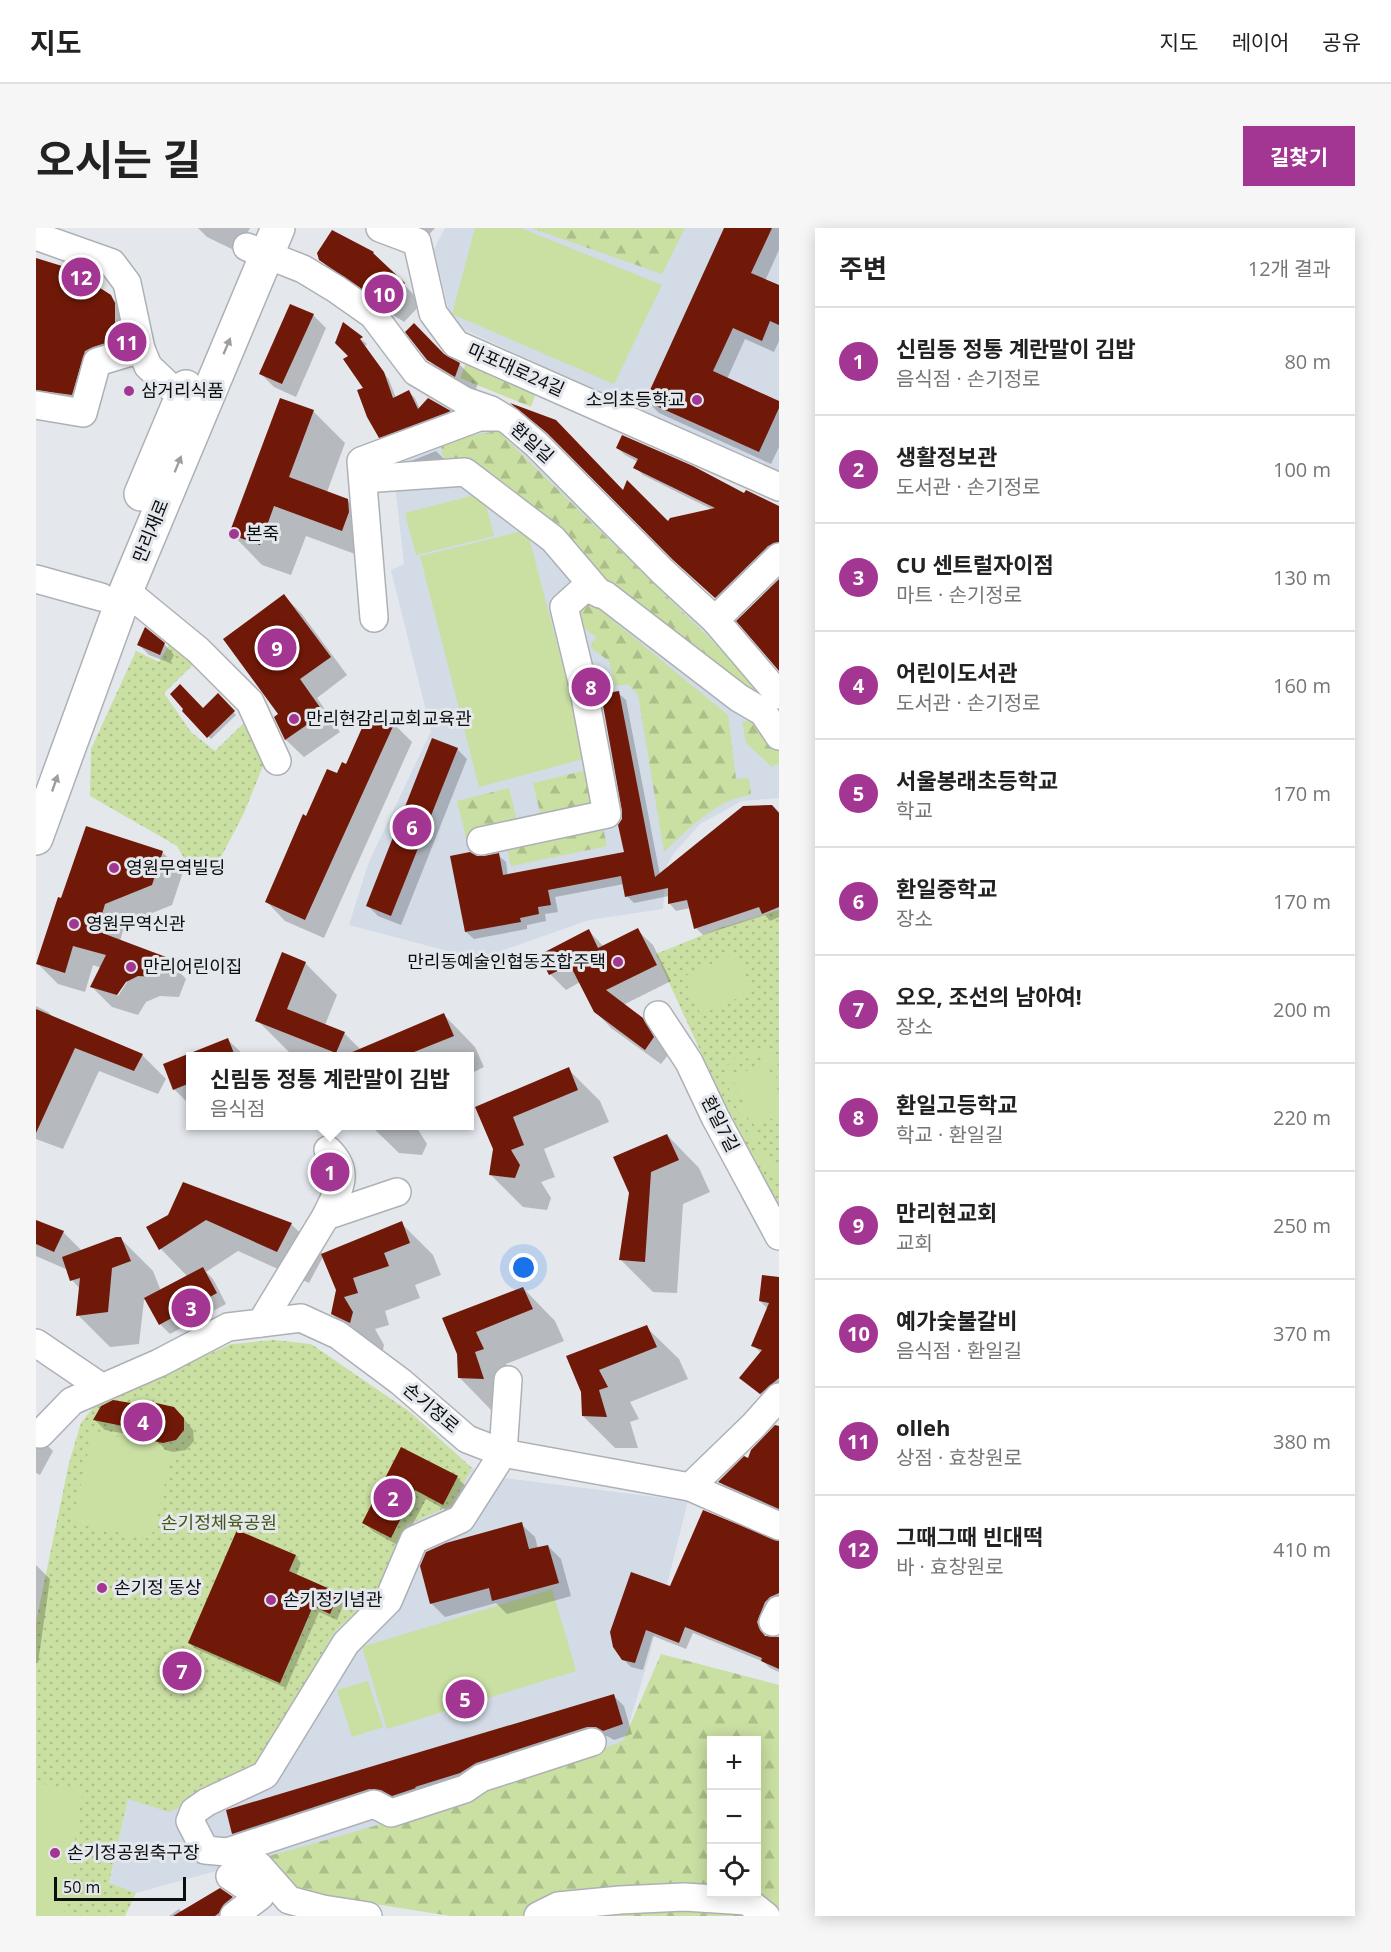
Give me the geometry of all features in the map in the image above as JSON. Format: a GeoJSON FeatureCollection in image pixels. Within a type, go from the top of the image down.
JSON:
{"type":"FeatureCollection","features":[{"type":"Feature","properties":{"kind":"main road","name":"만리재로"},"geometry":{"type":"LineString","coordinates":[[36,771],[113,594],[261,239]]}},
{"type":"Feature","properties":{"kind":"main road","name":"만리재로"},"geometry":{"type":"LineString","coordinates":[[36,838],[113,594]]}},
{"type":"Feature","properties":{"kind":"street","name":"마포대로24길"},"geometry":{"type":"LineString","coordinates":[[381,228],[417,242],[433,313],[456,344],[779,487]]}},
{"type":"Feature","properties":{"kind":"street"},"geometry":{"type":"LineString","coordinates":[[36,236],[112,263],[127,283],[141,349],[148,366],[169,386],[194,396]]}},
{"type":"Feature","properties":{"kind":"street","name":"환일길"},"geometry":{"type":"LineString","coordinates":[[261,239],[373,315],[416,372],[465,401],[491,410],[509,421],[536,444],[662,571],[715,620],[777,688]]}},
{"type":"Feature","properties":{"kind":"street"},"geometry":{"type":"LineString","coordinates":[[36,405],[82,414],[97,362],[141,349]]}},
{"type":"Feature","properties":{"kind":"street"},"geometry":{"type":"LineString","coordinates":[[374,618],[361,461],[478,417],[501,417]]}},
{"type":"Feature","properties":{"kind":"street"},"geometry":{"type":"LineString","coordinates":[[363,479],[465,472],[553,539],[600,594]]}},
{"type":"Feature","properties":{"kind":"street"},"geometry":{"type":"LineString","coordinates":[[715,620],[779,557]]}},
{"type":"Feature","properties":{"kind":"street"},"geometry":{"type":"LineString","coordinates":[[36,579],[113,594],[198,650],[250,702],[277,761]]}},
{"type":"Feature","properties":{"kind":"street"},"geometry":{"type":"LineString","coordinates":[[481,841],[607,814],[583,686],[564,607],[585,588],[605,595],[739,698],[763,712],[779,736]]}},
{"type":"Feature","properties":{"kind":"street","name":"환일7길"},"geometry":{"type":"LineString","coordinates":[[658,1015],[689,1062],[715,1117],[779,1236]]}},
{"type":"Feature","properties":{"kind":"street"},"geometry":{"type":"LineString","coordinates":[[261,1323],[326,1216],[342,1182],[341,1170],[336,1157],[328,1150]]}},
{"type":"Feature","properties":{"kind":"street"},"geometry":{"type":"LineString","coordinates":[[326,1216],[397,1192]]}},
{"type":"Feature","properties":{"kind":"street","name":"손기정로"},"geometry":{"type":"LineString","coordinates":[[40,1434],[72,1401],[159,1364],[228,1327],[301,1318],[338,1335],[401,1382],[467,1439],[503,1453],[690,1487],[779,1526]]}},
{"type":"Feature","properties":{"kind":"street"},"geometry":{"type":"LineString","coordinates":[[36,1343],[101,1387]]}},
{"type":"Feature","properties":{"kind":"street"},"geometry":{"type":"LineString","coordinates":[[508,1380],[503,1453],[461,1519],[414,1540],[388,1601],[346,1643],[265,1775],[207,1802],[194,1811],[190,1821],[205,1850],[227,1852],[374,1804],[392,1813],[465,1789],[481,1778],[592,1742]]}},
{"type":"Feature","properties":{"kind":"street"},"geometry":{"type":"LineString","coordinates":[[690,1487],[754,1425],[779,1397]]}},
{"type":"Feature","properties":{"kind":"street"},"geometry":{"type":"LineString","coordinates":[[234,1916],[260,1896],[230,1876],[259,1866],[289,1900],[323,1909],[368,1916]]}},
{"type":"Feature","properties":{"kind":"street"},"geometry":{"type":"LineString","coordinates":[[552,1913],[620,1900],[684,1898],[747,1901],[766,1916]]}},
{"type":"Feature","properties":{"kind":"shaded area","name":"소의초등학교"},"geometry":{"type":"Polygon","coordinates":[[[445,228],[779,228],[779,475],[452,324],[434,249],[445,228]]]}},
{"type":"Feature","properties":{"kind":"shaded area"},"geometry":{"type":"Polygon","coordinates":[[[501,425],[744,668],[779,706],[779,798],[742,801],[700,824],[674,853],[666,867],[663,909],[589,920],[478,959],[349,925],[368,864],[431,731],[391,570],[404,564],[393,468],[453,435],[501,425]]]}},
{"type":"Feature","properties":{"kind":"shaded area"},"geometry":{"type":"Polygon","coordinates":[[[472,1468],[489,1476],[688,1501],[649,1657],[624,1741],[567,1763],[386,1824],[136,1893],[109,1884],[128,1799],[253,1770],[336,1630],[379,1593],[407,1525],[452,1505],[472,1468]]]}},
{"type":"Feature","properties":{"kind":"green space"},"geometry":{"type":"Polygon","coordinates":[[[475,228],[521,228],[662,285],[614,384],[452,314],[475,228]]]}},
{"type":"Feature","properties":{"kind":"green space"},"geometry":{"type":"Polygon","coordinates":[[[531,228],[685,228],[662,274],[531,228]]]}},
{"type":"Feature","properties":{"kind":"green space"},"geometry":{"type":"Polygon","coordinates":[[[469,356],[539,385],[531,407],[460,378],[469,356]]]}},
{"type":"Feature","properties":{"kind":"green space"},"geometry":{"type":"Polygon","coordinates":[[[498,431],[743,671],[779,712],[658,629],[576,551],[445,466],[441,446],[457,438],[498,431]]]}},
{"type":"Feature","properties":{"kind":"green space"},"geometry":{"type":"Polygon","coordinates":[[[483,493],[494,536],[416,555],[405,513],[483,493]]]}},
{"type":"Feature","properties":{"kind":"green space"},"geometry":{"type":"Polygon","coordinates":[[[527,530],[587,758],[479,787],[420,556],[527,530]]]}},
{"type":"Feature","properties":{"kind":"green space"},"geometry":{"type":"Polygon","coordinates":[[[588,600],[728,715],[736,779],[749,778],[751,795],[727,802],[704,816],[664,852],[638,695],[628,684],[615,686],[609,661],[590,647],[596,637],[573,620],[588,600]]]}},
{"type":"Feature","properties":{"kind":"green space"},"geometry":{"type":"Polygon","coordinates":[[[173,638],[200,658],[164,693],[191,732],[215,751],[250,717],[265,761],[244,813],[221,857],[195,877],[177,846],[90,796],[91,749],[136,651],[159,662],[173,638]]]}},
{"type":"Feature","properties":{"kind":"green space"},"geometry":{"type":"Polygon","coordinates":[[[742,721],[763,722],[779,746],[779,763],[772,767],[746,743],[742,721]]]}},
{"type":"Feature","properties":{"kind":"green space"},"geometry":{"type":"Polygon","coordinates":[[[591,769],[600,807],[542,821],[533,783],[591,769]]]}},
{"type":"Feature","properties":{"kind":"green space"},"geometry":{"type":"Polygon","coordinates":[[[509,788],[518,825],[466,837],[457,801],[509,788]]]}},
{"type":"Feature","properties":{"kind":"green space"},"geometry":{"type":"Polygon","coordinates":[[[602,823],[607,846],[511,866],[506,844],[602,823]]]}},
{"type":"Feature","properties":{"kind":"green space"},"geometry":{"type":"Polygon","coordinates":[[[779,910],[779,1223],[656,954],[720,928],[779,910]]]}},
{"type":"Feature","properties":{"kind":"green space"},"geometry":{"type":"Polygon","coordinates":[[[735,953],[753,991],[701,1015],[683,977],[735,953]]]}},
{"type":"Feature","properties":{"kind":"green space"},"geometry":{"type":"Polygon","coordinates":[[[752,1049],[771,1054],[777,1063],[779,1082],[769,1062],[757,1055],[738,1064],[731,1077],[731,1083],[764,1157],[769,1163],[779,1168],[779,1174],[771,1174],[763,1167],[724,1077],[730,1063],[752,1049]]]}},
{"type":"Feature","properties":{"kind":"green space"},"geometry":{"type":"Polygon","coordinates":[[[765,1062],[779,1093],[779,1115],[755,1127],[732,1078],[765,1062]]]}},
{"type":"Feature","properties":{"kind":"green space","name":"손기정체육공원"},"geometry":{"type":"Polygon","coordinates":[[[274,1340],[311,1344],[410,1412],[472,1468],[452,1505],[407,1525],[379,1593],[336,1630],[253,1770],[169,1812],[128,1799],[109,1883],[136,1893],[125,1916],[36,1916],[36,1622],[69,1463],[81,1423],[102,1396],[171,1371],[231,1344],[274,1340]]]}},
{"type":"Feature","properties":{"kind":"green space"},"geometry":{"type":"Polygon","coordinates":[[[93,1430],[173,1452],[151,1539],[72,1523],[93,1430]]]}},
{"type":"Feature","properties":{"kind":"green space"},"geometry":{"type":"Polygon","coordinates":[[[552,1589],[576,1671],[387,1729],[362,1647],[552,1589]]]}},
{"type":"Feature","properties":{"kind":"green space"},"geometry":{"type":"Polygon","coordinates":[[[661,1654],[779,1685],[779,1907],[772,1916],[451,1916],[292,1891],[261,1858],[444,1805],[623,1741],[661,1654]]]}},
{"type":"Feature","properties":{"kind":"green space"},"geometry":{"type":"Polygon","coordinates":[[[368,1681],[383,1727],[352,1737],[337,1690],[368,1681]]]}},
{"type":"Feature","properties":{"kind":"green space","name":"손기정공원축구장"},"geometry":{"type":"Polygon","coordinates":[[[36,1783],[83,1790],[63,1916],[36,1916],[36,1783]]]}},
{"type":"Feature","properties":{"kind":"building"},"geometry":{"type":"Polygon","coordinates":[[[724,228],[772,228],[751,273],[779,285],[779,325],[770,321],[762,341],[733,328],[713,371],[779,401],[779,408],[759,452],[645,401],[724,228]]]}},
{"type":"Feature","properties":{"kind":"building"},"geometry":{"type":"Polygon","coordinates":[[[332,230],[374,252],[405,283],[385,305],[319,260],[317,253],[332,230]]]}},
{"type":"Feature","properties":{"kind":"building"},"geometry":{"type":"Polygon","coordinates":[[[36,258],[88,274],[86,282],[111,295],[115,303],[115,340],[85,351],[72,395],[36,390],[36,258]]]}},
{"type":"Feature","properties":{"kind":"building"},"geometry":{"type":"Polygon","coordinates":[[[290,304],[314,314],[282,384],[259,374],[290,304]]]}},
{"type":"Feature","properties":{"kind":"building"},"geometry":{"type":"Polygon","coordinates":[[[343,322],[363,337],[360,339],[384,372],[393,398],[409,390],[418,409],[428,398],[451,411],[379,438],[367,417],[357,390],[363,388],[343,359],[348,356],[335,343],[343,322]]]}},
{"type":"Feature","properties":{"kind":"building"},"geometry":{"type":"Polygon","coordinates":[[[414,323],[444,354],[460,363],[455,377],[427,360],[405,332],[414,323]]]}},
{"type":"Feature","properties":{"kind":"building"},"geometry":{"type":"Polygon","coordinates":[[[280,398],[314,410],[289,477],[348,499],[349,512],[342,531],[274,506],[260,545],[229,534],[280,398]]]}},
{"type":"Feature","properties":{"kind":"building"},"geometry":{"type":"Polygon","coordinates":[[[510,403],[556,420],[623,490],[627,480],[668,521],[670,518],[715,508],[633,468],[638,459],[616,448],[622,435],[693,466],[744,493],[746,490],[779,506],[779,542],[768,546],[715,598],[673,560],[547,433],[510,403]]]}},
{"type":"Feature","properties":{"kind":"building"},"geometry":{"type":"Polygon","coordinates":[[[779,579],[779,671],[736,621],[779,579]]]}},
{"type":"Feature","properties":{"kind":"building"},"geometry":{"type":"Polygon","coordinates":[[[284,594],[331,657],[300,679],[324,713],[285,740],[274,717],[278,714],[223,639],[284,594]]]}},
{"type":"Feature","properties":{"kind":"building"},"geometry":{"type":"Polygon","coordinates":[[[145,627],[165,643],[160,655],[137,645],[145,627]]]}},
{"type":"Feature","properties":{"kind":"building"},"geometry":{"type":"Polygon","coordinates":[[[180,684],[203,708],[218,693],[235,711],[207,738],[170,694],[180,684]]]}},
{"type":"Feature","properties":{"kind":"building"},"geometry":{"type":"Polygon","coordinates":[[[619,691],[655,877],[743,806],[772,805],[779,813],[779,907],[762,914],[759,907],[694,929],[687,900],[668,904],[668,888],[625,897],[621,876],[548,890],[551,905],[538,907],[539,914],[520,918],[521,922],[465,932],[450,856],[470,852],[477,856],[499,853],[503,875],[624,852],[618,825],[622,819],[622,811],[601,694],[619,691]]]}},
{"type":"Feature","properties":{"kind":"building"},"geometry":{"type":"Polygon","coordinates":[[[369,712],[395,722],[305,920],[265,902],[303,814],[306,816],[327,769],[337,773],[342,762],[346,764],[369,712]]]}},
{"type":"Feature","properties":{"kind":"building"},"geometry":{"type":"Polygon","coordinates":[[[432,738],[458,748],[391,916],[366,906],[432,738]]]}},
{"type":"Feature","properties":{"kind":"building"},"geometry":{"type":"Polygon","coordinates":[[[86,826],[163,851],[152,885],[105,904],[97,931],[166,957],[158,977],[138,976],[126,982],[117,995],[90,987],[106,955],[73,946],[65,973],[36,964],[58,897],[61,898],[86,826]]]}},
{"type":"Feature","properties":{"kind":"building","name":"만리동예술인협동조합주택"},"geometry":{"type":"Polygon","coordinates":[[[638,928],[657,965],[606,990],[643,1018],[654,1037],[645,1050],[594,1012],[570,965],[549,975],[539,955],[589,929],[598,948],[638,928]]]}},
{"type":"Feature","properties":{"kind":"building"},"geometry":{"type":"Polygon","coordinates":[[[282,952],[306,962],[287,1009],[345,1032],[336,1052],[333,1052],[255,1021],[282,952]]]}},
{"type":"Feature","properties":{"kind":"building"},"geometry":{"type":"Polygon","coordinates":[[[36,1009],[143,1054],[134,1071],[75,1048],[36,1133],[36,1009]]]}},
{"type":"Feature","properties":{"kind":"building"},"geometry":{"type":"Polygon","coordinates":[[[444,1013],[454,1036],[414,1052],[352,1052],[444,1013]]]}},
{"type":"Feature","properties":{"kind":"building"},"geometry":{"type":"Polygon","coordinates":[[[228,1038],[233,1052],[193,1052],[228,1038]]]}},
{"type":"Feature","properties":{"kind":"building"},"geometry":{"type":"Polygon","coordinates":[[[186,1055],[186,1085],[173,1090],[163,1064],[186,1055]]]}},
{"type":"Feature","properties":{"kind":"building"},"geometry":{"type":"Polygon","coordinates":[[[569,1067],[578,1090],[513,1117],[524,1145],[511,1150],[520,1165],[515,1178],[489,1175],[493,1149],[475,1107],[569,1067]]]}},
{"type":"Feature","properties":{"kind":"building"},"geometry":{"type":"Polygon","coordinates":[[[667,1134],[679,1160],[651,1172],[645,1262],[619,1260],[629,1193],[613,1157],[667,1134]]]}},
{"type":"Feature","properties":{"kind":"building"},"geometry":{"type":"Polygon","coordinates":[[[183,1182],[292,1223],[277,1252],[206,1220],[159,1250],[146,1227],[168,1215],[183,1182]]]}},
{"type":"Feature","properties":{"kind":"building"},"geometry":{"type":"Polygon","coordinates":[[[36,1220],[64,1231],[54,1252],[36,1244],[36,1220]]]}},
{"type":"Feature","properties":{"kind":"building"},"geometry":{"type":"Polygon","coordinates":[[[402,1221],[410,1243],[384,1253],[389,1266],[353,1278],[358,1293],[344,1297],[353,1312],[350,1323],[331,1314],[336,1290],[321,1254],[402,1221]]]}},
{"type":"Feature","properties":{"kind":"building"},"geometry":{"type":"Polygon","coordinates":[[[121,1237],[131,1261],[112,1268],[108,1312],[76,1316],[80,1278],[70,1281],[62,1257],[121,1237]]]}},
{"type":"Feature","properties":{"kind":"building"},"geometry":{"type":"Polygon","coordinates":[[[203,1267],[217,1293],[159,1325],[144,1298],[203,1267]]]}},
{"type":"Feature","properties":{"kind":"building"},"geometry":{"type":"Polygon","coordinates":[[[762,1275],[779,1277],[779,1378],[760,1394],[739,1378],[762,1350],[751,1346],[769,1303],[759,1301],[762,1275]]]}},
{"type":"Feature","properties":{"kind":"building"},"geometry":{"type":"Polygon","coordinates":[[[523,1287],[533,1309],[476,1332],[484,1349],[475,1352],[484,1379],[458,1378],[457,1354],[442,1318],[523,1287]]]}},
{"type":"Feature","properties":{"kind":"building"},"geometry":{"type":"Polygon","coordinates":[[[647,1325],[657,1347],[599,1370],[608,1387],[599,1390],[607,1417],[582,1416],[581,1392],[566,1356],[647,1325]]]}},
{"type":"Feature","properties":{"kind":"building"},"geometry":{"type":"Polygon","coordinates":[[[113,1400],[137,1404],[142,1410],[156,1403],[174,1407],[184,1418],[184,1430],[176,1440],[163,1443],[154,1441],[143,1430],[93,1420],[101,1406],[113,1400]]]}},
{"type":"Feature","properties":{"kind":"building"},"geometry":{"type":"Polygon","coordinates":[[[775,1425],[779,1426],[779,1509],[718,1482],[744,1456],[748,1458],[751,1450],[775,1425]]]}},
{"type":"Feature","properties":{"kind":"building"},"geometry":{"type":"Polygon","coordinates":[[[401,1447],[458,1476],[443,1505],[415,1490],[391,1538],[362,1523],[401,1447]]]}},
{"type":"Feature","properties":{"kind":"building"},"geometry":{"type":"Polygon","coordinates":[[[703,1510],[779,1541],[779,1593],[765,1602],[757,1622],[765,1636],[779,1637],[779,1669],[761,1661],[762,1658],[685,1627],[679,1643],[646,1630],[635,1663],[622,1660],[613,1647],[610,1632],[631,1572],[670,1586],[703,1510]]]}},
{"type":"Feature","properties":{"kind":"building"},"geometry":{"type":"Polygon","coordinates":[[[522,1522],[529,1549],[548,1545],[559,1583],[492,1601],[489,1588],[430,1604],[420,1566],[426,1552],[446,1543],[522,1522]]]}},
{"type":"Feature","properties":{"kind":"building","name":"손기정기념관"},"geometry":{"type":"Polygon","coordinates":[[[237,1530],[296,1555],[289,1571],[339,1593],[330,1614],[313,1606],[280,1683],[188,1643],[237,1530]]]}},
{"type":"Feature","properties":{"kind":"building"},"geometry":{"type":"Polygon","coordinates":[[[614,1694],[623,1724],[603,1731],[596,1727],[587,1727],[476,1763],[460,1773],[392,1796],[381,1790],[369,1789],[232,1834],[226,1810],[614,1694]]]}},
{"type":"Feature","properties":{"kind":"building"},"geometry":{"type":"Polygon","coordinates":[[[220,1888],[233,1897],[215,1916],[173,1916],[220,1888]]]}},
{"type":"Feature","properties":{"kind":"place","name":"그때그때 빈대떡"},"geometry":{"type":"Point","coordinates":[81,277]}},
{"type":"Feature","properties":{"kind":"place","name":"예가숯불갈비"},"geometry":{"type":"Point","coordinates":[384,294]}},
{"type":"Feature","properties":{"kind":"place","name":"olleh"},"geometry":{"type":"Point","coordinates":[127,342]}},
{"type":"Feature","properties":{"kind":"place","name":"삼거리식품"},"geometry":{"type":"Point","coordinates":[129,391]}},
{"type":"Feature","properties":{"kind":"place","name":"소의초등학교"},"geometry":{"type":"Point","coordinates":[697,400]}},
{"type":"Feature","properties":{"kind":"place","name":"본죽"},"geometry":{"type":"Point","coordinates":[234,534]}},
{"type":"Feature","properties":{"kind":"place","name":"만리현교회"},"geometry":{"type":"Point","coordinates":[277,648]}},
{"type":"Feature","properties":{"kind":"place","name":"환일고등학교"},"geometry":{"type":"Point","coordinates":[591,687]}},
{"type":"Feature","properties":{"kind":"place","name":"만리현감리교회교육관"},"geometry":{"type":"Point","coordinates":[294,719]}},
{"type":"Feature","properties":{"kind":"place","name":"환일중학교"},"geometry":{"type":"Point","coordinates":[412,827]}},
{"type":"Feature","properties":{"kind":"place","name":"영원무역빌딩"},"geometry":{"type":"Point","coordinates":[114,868]}},
{"type":"Feature","properties":{"kind":"place","name":"영원무역신관"},"geometry":{"type":"Point","coordinates":[74,924]}},
{"type":"Feature","properties":{"kind":"place","name":"만리동예술인협동조합주택"},"geometry":{"type":"Point","coordinates":[618,962]}},
{"type":"Feature","properties":{"kind":"place","name":"만리어린이집"},"geometry":{"type":"Point","coordinates":[131,967]}},
{"type":"Feature","properties":{"kind":"place","name":"신림동 정통 계란말이 김밥"},"geometry":{"type":"Point","coordinates":[330,1172]}},
{"type":"Feature","properties":{"kind":"place","name":"CU 센트럴자이점"},"geometry":{"type":"Point","coordinates":[191,1308]}},
{"type":"Feature","properties":{"kind":"place","name":"어린이도서관"},"geometry":{"type":"Point","coordinates":[143,1422]}},
{"type":"Feature","properties":{"kind":"place","name":"생활정보관"},"geometry":{"type":"Point","coordinates":[393,1498]}},
{"type":"Feature","properties":{"kind":"place","name":"손기정 동상"},"geometry":{"type":"Point","coordinates":[102,1588]}},
{"type":"Feature","properties":{"kind":"place","name":"손기정기념관"},"geometry":{"type":"Point","coordinates":[271,1600]}},
{"type":"Feature","properties":{"kind":"place","name":"오오, 조선의 남아여!"},"geometry":{"type":"Point","coordinates":[182,1671]}},
{"type":"Feature","properties":{"kind":"place","name":"서울봉래초등학교"},"geometry":{"type":"Point","coordinates":[465,1699]}},
{"type":"Feature","properties":{"kind":"place","name":"손기정공원축구장"},"geometry":{"type":"Point","coordinates":[55,1853]}}]}
